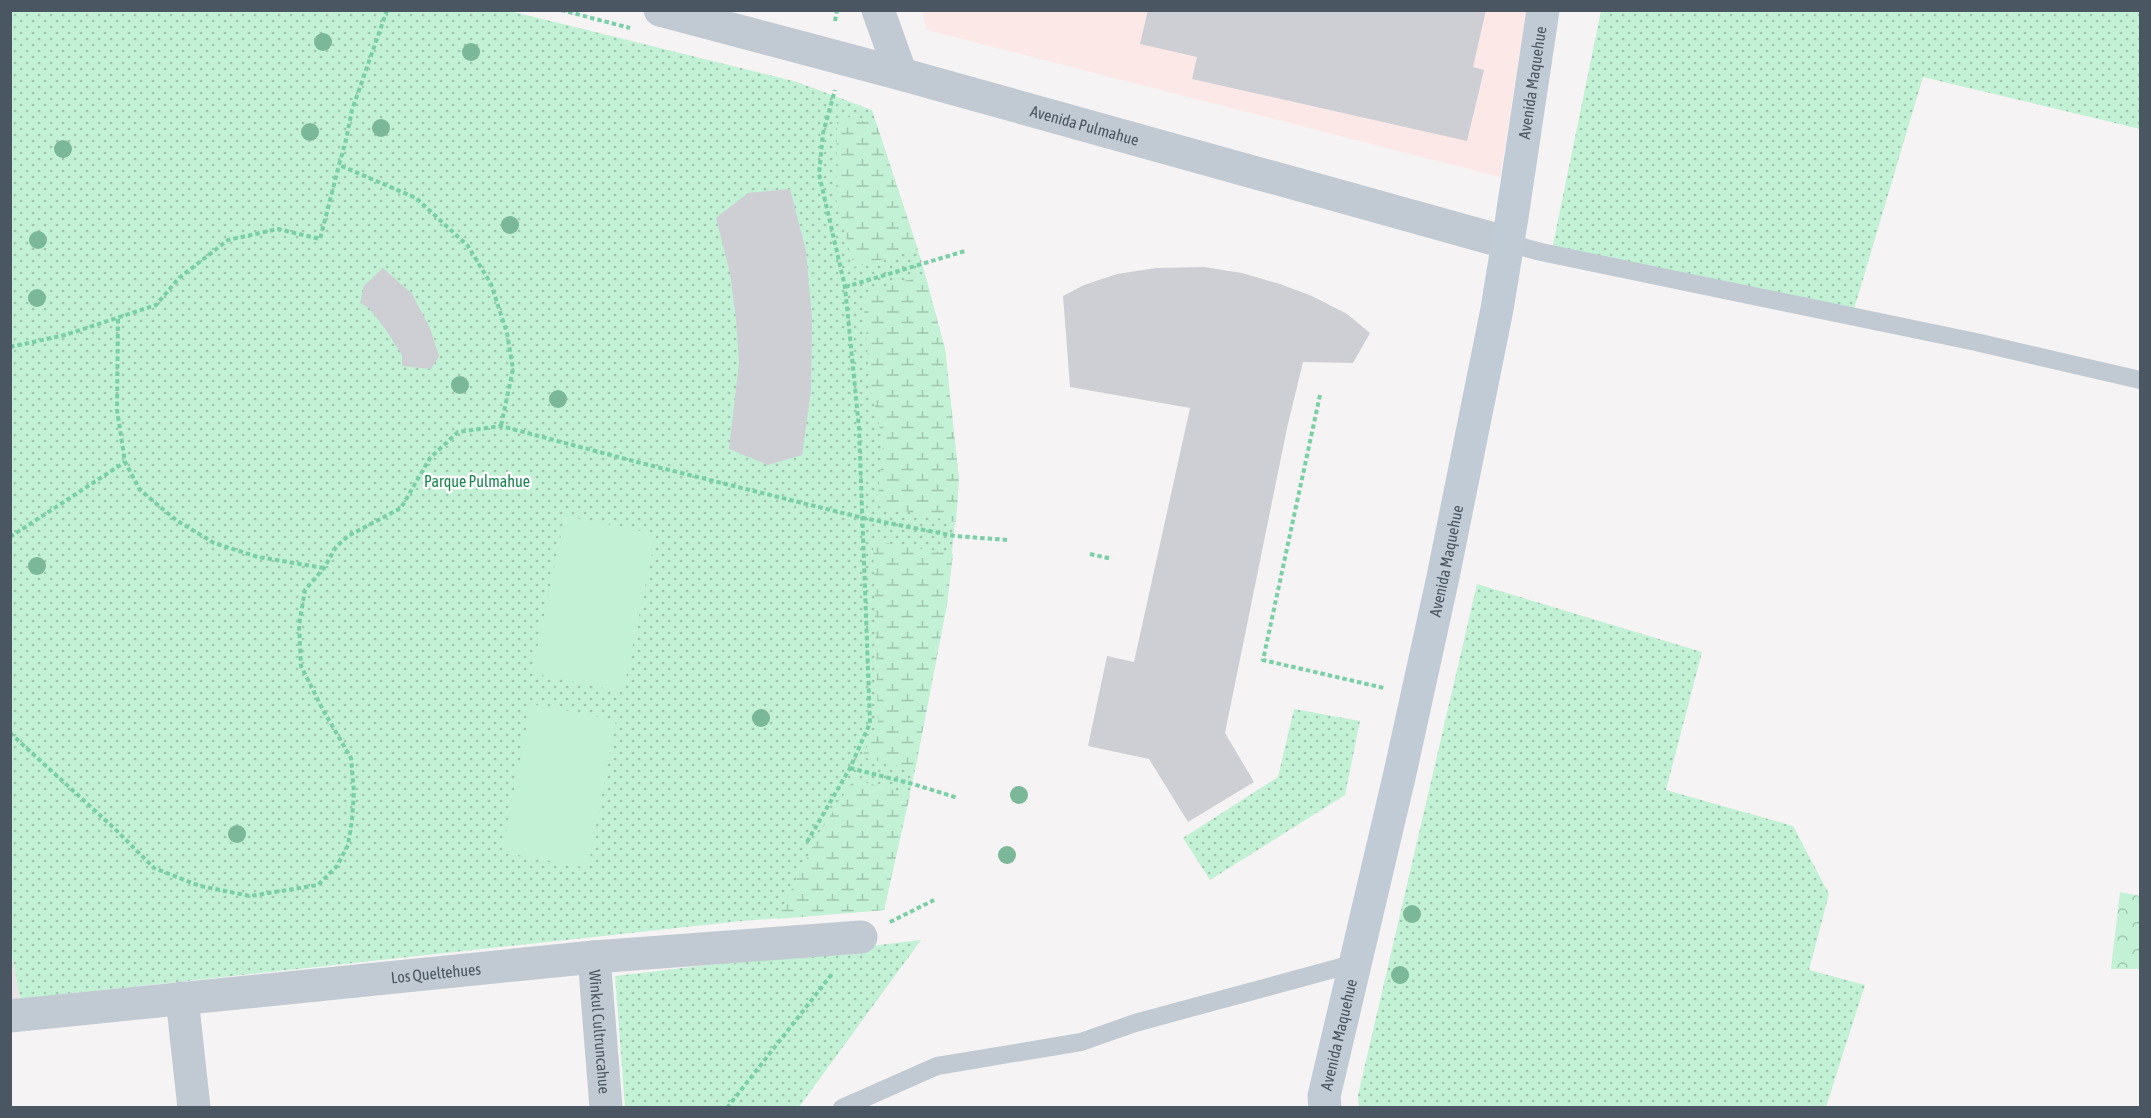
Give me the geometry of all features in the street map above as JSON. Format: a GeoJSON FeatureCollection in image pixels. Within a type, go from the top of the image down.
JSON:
{"type":"FeatureCollection","features":[{"type":"Feature","properties":{"kind":"main road","name":"Avenida Maquehue"},"geometry":{"type":"LineString","coordinates":[[1325,1107],[1324,1096],[1417,695],[1497,309],[1543,10]]}},
{"type":"Feature","properties":{"kind":"street","name":"Avenida Pulmahue"},"geometry":{"type":"LineString","coordinates":[[660,10],[902,74],[1508,243]]}},
{"type":"Feature","properties":{"kind":"street"},"geometry":{"type":"LineString","coordinates":[[878,10],[902,74]]}},
{"type":"Feature","properties":{"kind":"street","name":"Los Queltehues"},"geometry":{"type":"LineString","coordinates":[[10,1016],[594,957],[861,938]]}},
{"type":"Feature","properties":{"kind":"street","name":"Winkul Cultruncahue"},"geometry":{"type":"LineString","coordinates":[[594,957],[606,1107]]}},
{"type":"Feature","properties":{"kind":"street"},"geometry":{"type":"LineString","coordinates":[[182,998],[194,1107]]}},
{"type":"Feature","properties":{"kind":"lane"},"geometry":{"type":"LineString","coordinates":[[1508,243],[1541,252],[1976,342],[2140,380]]}},
{"type":"Feature","properties":{"kind":"lane"},"geometry":{"type":"LineString","coordinates":[[842,1107],[938,1066],[1081,1042],[1135,1023],[1356,963]]}},
{"type":"Feature","properties":{"kind":"path"},"geometry":{"type":"LineString","coordinates":[[10,347],[65,335],[156,305],[179,278],[228,240],[278,229],[320,239],[352,110],[387,10]]}},
{"type":"Feature","properties":{"kind":"path"},"geometry":{"type":"LineString","coordinates":[[807,842],[850,768],[870,723],[858,428],[845,286],[819,174],[823,133],[837,81]]}},
{"type":"Feature","properties":{"kind":"path"},"geometry":{"type":"LineString","coordinates":[[339,165],[416,198],[468,246],[490,284],[507,333],[513,369],[501,426]]}},
{"type":"Feature","properties":{"kind":"path"},"geometry":{"type":"LineString","coordinates":[[845,286],[965,251]]}},
{"type":"Feature","properties":{"kind":"path"},"geometry":{"type":"LineString","coordinates":[[117,319],[117,410],[124,462],[140,490],[176,520],[214,543],[258,557],[324,568]]}},
{"type":"Feature","properties":{"kind":"path"},"geometry":{"type":"LineString","coordinates":[[1320,395],[1263,660],[1417,695]]}},
{"type":"Feature","properties":{"kind":"path"},"geometry":{"type":"LineString","coordinates":[[10,733],[116,829],[154,868],[200,886],[250,896],[318,885],[337,866],[348,845],[354,792],[351,758],[301,666],[298,625],[305,590],[324,568],[336,547],[348,536],[401,508],[430,458],[458,432],[501,426],[863,518],[955,536],[1008,540]]}},
{"type":"Feature","properties":{"kind":"path"},"geometry":{"type":"LineString","coordinates":[[10,537],[124,462]]}},
{"type":"Feature","properties":{"kind":"path"},"geometry":{"type":"LineString","coordinates":[[1090,554],[1112,559]]}},
{"type":"Feature","properties":{"kind":"path"},"geometry":{"type":"LineString","coordinates":[[850,768],[958,798]]}},
{"type":"Feature","properties":{"kind":"path"},"geometry":{"type":"LineString","coordinates":[[727,1107],[861,938],[934,900]]}},
{"type":"Feature","properties":{"kind":"shaded area"},"geometry":{"type":"Polygon","coordinates":[[[922,11],[1526,11],[1500,177],[927,30],[922,11]]]}},
{"type":"Feature","properties":{"kind":"shaded area"},"geometry":{"type":"Polygon","coordinates":[[[10,943],[20,999],[10,1000],[10,943]]]}},
{"type":"Feature","properties":{"kind":"green space","name":"Parque Pulmahue"},"geometry":{"type":"Polygon","coordinates":[[[10,11],[510,11],[797,82],[872,110],[922,263],[945,349],[959,480],[947,604],[915,770],[884,910],[741,921],[20,999],[10,943],[10,11]]]}},
{"type":"Feature","properties":{"kind":"green space"},"geometry":{"type":"Polygon","coordinates":[[[1601,11],[2140,11],[2140,129],[1923,77],[1852,316],[1551,254],[1601,11]]]}},
{"type":"Feature","properties":{"kind":"green space"},"geometry":{"type":"Polygon","coordinates":[[[851,117],[877,126],[918,250],[854,267],[836,199],[837,118],[851,117]]]}},
{"type":"Feature","properties":{"kind":"green space"},"geometry":{"type":"Polygon","coordinates":[[[925,275],[945,349],[959,480],[956,522],[877,505],[883,443],[870,385],[863,293],[925,275]]]}},
{"type":"Feature","properties":{"kind":"green space"},"geometry":{"type":"Polygon","coordinates":[[[565,516],[656,534],[623,692],[532,673],[565,516]]]}},
{"type":"Feature","properties":{"kind":"green space"},"geometry":{"type":"Polygon","coordinates":[[[873,541],[953,554],[947,604],[915,770],[862,757],[878,724],[873,541]]]}},
{"type":"Feature","properties":{"kind":"green space"},"geometry":{"type":"Polygon","coordinates":[[[1477,584],[1702,652],[1666,790],[1793,826],[1829,894],[1809,970],[1865,985],[1826,1107],[1359,1107],[1358,1095],[1477,584]]]}},
{"type":"Feature","properties":{"kind":"green space"},"geometry":{"type":"Polygon","coordinates":[[[531,704],[616,720],[588,868],[502,852],[531,704]]]}},
{"type":"Feature","properties":{"kind":"green space"},"geometry":{"type":"Polygon","coordinates":[[[1294,709],[1360,721],[1345,795],[1210,880],[1183,838],[1278,777],[1294,709]]]}},
{"type":"Feature","properties":{"kind":"green space"},"geometry":{"type":"Polygon","coordinates":[[[854,779],[910,795],[884,910],[777,919],[821,830],[854,779]]]}},
{"type":"Feature","properties":{"kind":"green space"},"geometry":{"type":"Polygon","coordinates":[[[2120,892],[2140,896],[2140,969],[2111,969],[2120,892]]]}},
{"type":"Feature","properties":{"kind":"green space"},"geometry":{"type":"Polygon","coordinates":[[[921,940],[799,1107],[625,1107],[615,976],[921,940]]]}},
{"type":"Feature","properties":{"kind":"building"},"geometry":{"type":"Polygon","coordinates":[[[1148,10],[1486,10],[1473,67],[1484,70],[1467,141],[1192,79],[1197,57],[1140,44],[1148,10]]]}},
{"type":"Feature","properties":{"kind":"building"},"geometry":{"type":"Polygon","coordinates":[[[790,189],[806,251],[812,319],[811,390],[802,455],[768,465],[729,449],[739,363],[730,273],[716,218],[748,193],[790,189]]]}},
{"type":"Feature","properties":{"kind":"building"},"geometry":{"type":"Polygon","coordinates":[[[1204,267],[1242,273],[1312,296],[1347,314],[1370,333],[1353,363],[1303,362],[1287,428],[1225,733],[1254,782],[1188,822],[1149,759],[1088,746],[1107,656],[1134,662],[1190,408],[1070,387],[1063,296],[1084,285],[1117,274],[1156,268],[1204,267]]]}},
{"type":"Feature","properties":{"kind":"building"},"geometry":{"type":"Polygon","coordinates":[[[383,268],[412,294],[430,328],[439,356],[431,369],[402,366],[402,355],[386,330],[369,308],[360,303],[364,286],[383,268]]]}}]}
